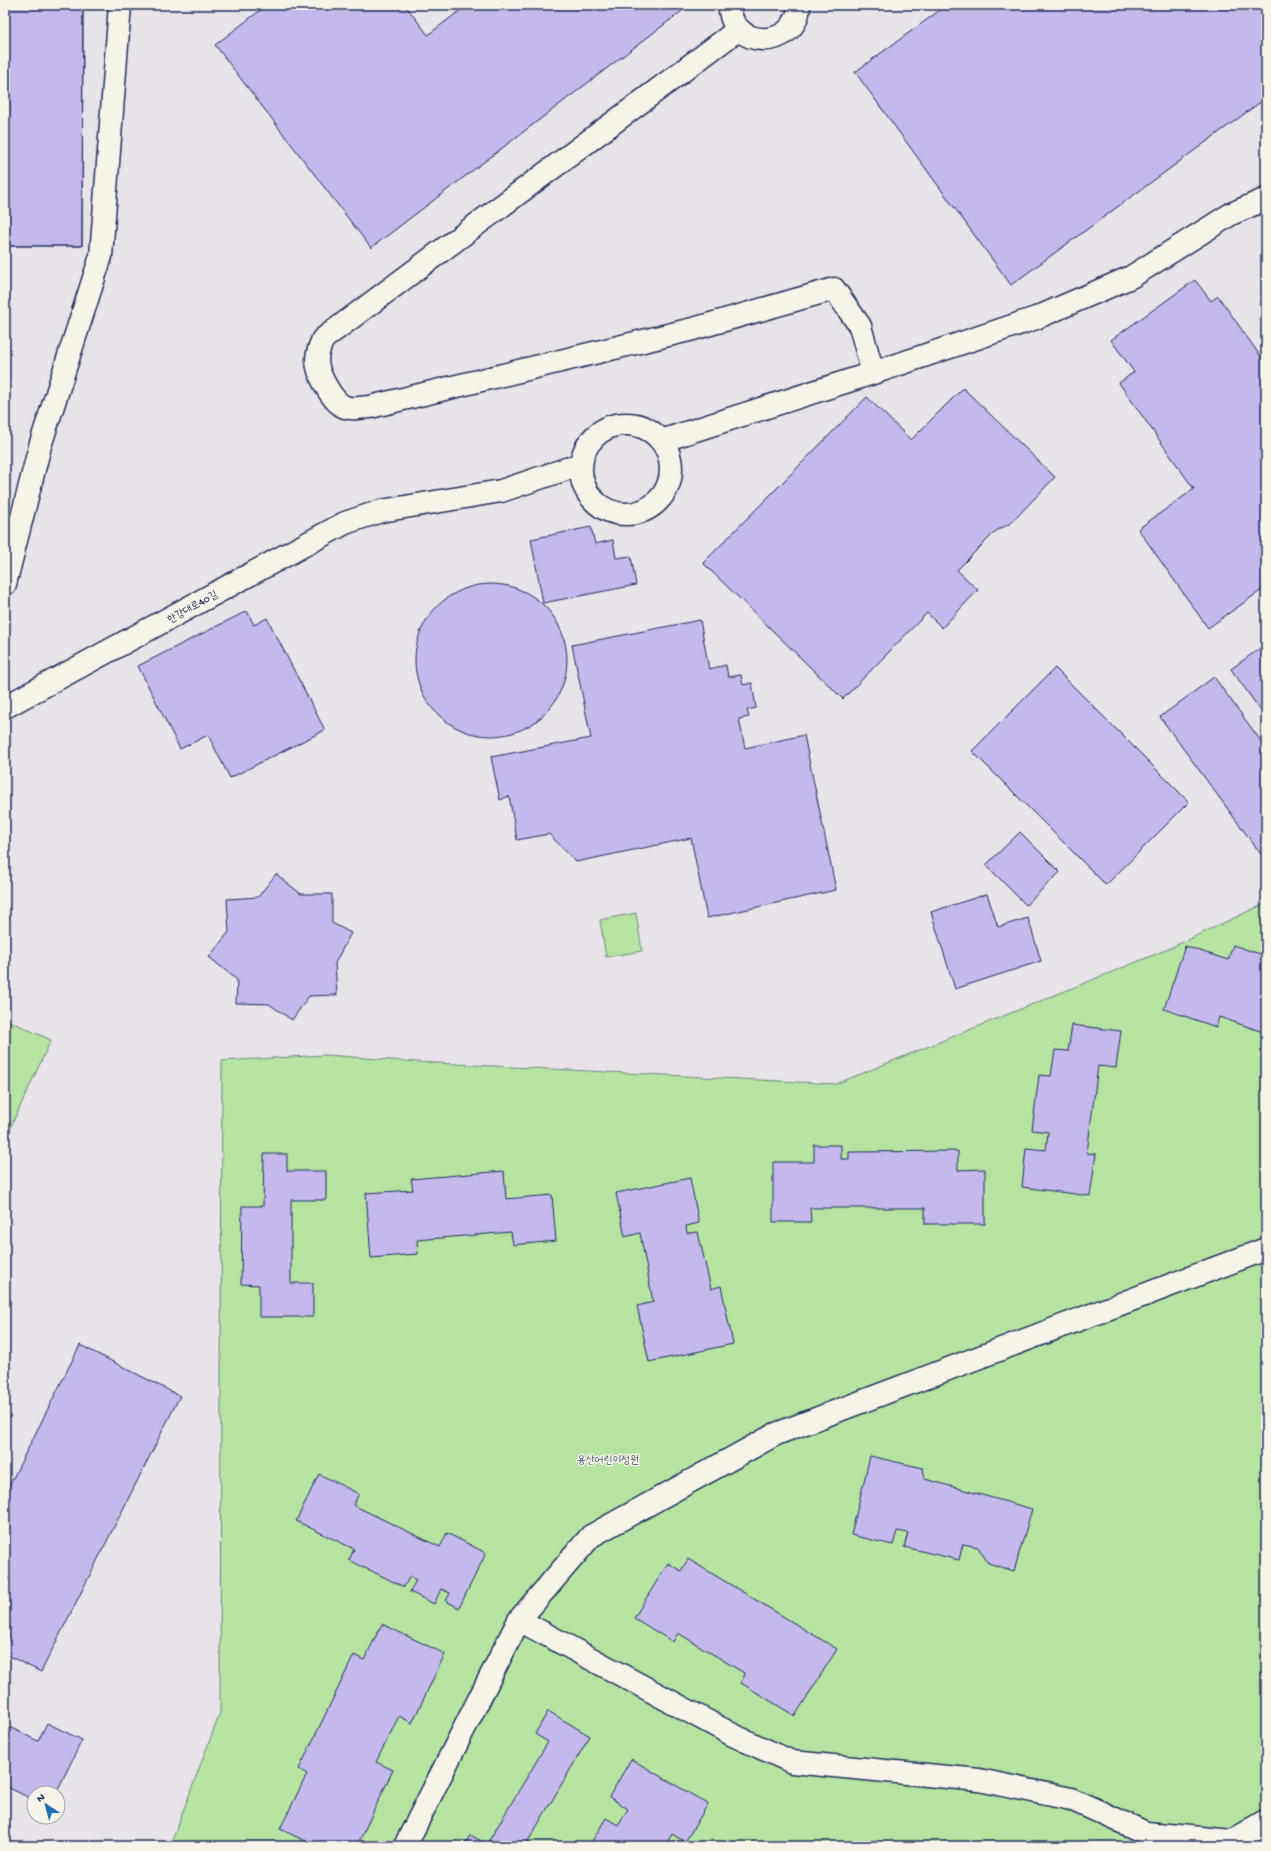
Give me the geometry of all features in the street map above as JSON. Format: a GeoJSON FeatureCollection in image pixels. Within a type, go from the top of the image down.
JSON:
{"type":"FeatureCollection","features":[{"type":"Feature","properties":{"kind":"street"},"geometry":{"type":"LineString","coordinates":[[5,584],[40,446],[101,256],[120,5]]}},
{"type":"Feature","properties":{"kind":"street"},"geometry":{"type":"LineString","coordinates":[[730,5],[733,20],[747,36],[768,40],[778,37],[788,31],[794,23],[799,5]]}},
{"type":"Feature","properties":{"kind":"street"},"geometry":{"type":"LineString","coordinates":[[739,28],[323,339],[318,350],[317,361],[320,372],[330,392],[344,406],[354,408],[370,407],[693,329],[834,289],[860,326],[873,373]]}},
{"type":"Feature","properties":{"kind":"street"},"geometry":{"type":"LineString","coordinates":[[661,440],[873,373],[1036,318],[1131,277],[1232,214],[1266,199]]}},
{"type":"Feature","properties":{"kind":"street"},"geometry":{"type":"LineString","coordinates":[[629,424],[643,427],[661,440],[670,460],[671,475],[667,489],[658,501],[646,510],[631,514],[616,514],[602,508],[590,498],[583,484],[581,464],[583,454],[590,441],[601,431],[614,425],[629,424]]}},
{"type":"Feature","properties":{"kind":"street","name":"한강대로40길"},"geometry":{"type":"LineString","coordinates":[[5,707],[345,523],[381,511],[501,491],[581,464]]}},
{"type":"Feature","properties":{"kind":"street"},"geometry":{"type":"LineString","coordinates":[[405,1846],[519,1620],[591,1536],[776,1434],[1266,1249]]}},
{"type":"Feature","properties":{"kind":"street"},"geometry":{"type":"LineString","coordinates":[[519,1620],[733,1735],[792,1762],[979,1780],[1071,1799],[1146,1832],[1230,1843],[1266,1822]]}},
{"type":"Feature","properties":{"kind":"green space","name":"용산어린이정원"},"geometry":{"type":"Polygon","coordinates":[[[1266,903],[1266,1845],[170,1846],[220,1713],[222,1061],[326,1055],[417,1062],[836,1084],[1166,950],[1266,903]]]}},
{"type":"Feature","properties":{"kind":"green space"},"geometry":{"type":"Polygon","coordinates":[[[636,913],[642,951],[606,957],[600,920],[636,913]]]}},
{"type":"Feature","properties":{"kind":"green space"},"geometry":{"type":"Polygon","coordinates":[[[5,1019],[51,1040],[6,1137],[5,1137],[5,1019]]]}},
{"type":"Feature","properties":{"kind":"building"},"geometry":{"type":"Polygon","coordinates":[[[5,5],[83,5],[82,246],[5,246],[5,174],[9,174],[10,83],[5,83],[7,30],[5,30],[5,5]]]}},
{"type":"Feature","properties":{"kind":"building"},"geometry":{"type":"Polygon","coordinates":[[[5,5],[83,5],[82,246],[5,246],[5,5]]]}},
{"type":"Feature","properties":{"kind":"building"},"geometry":{"type":"Polygon","coordinates":[[[267,5],[405,5],[428,35],[467,5],[684,5],[686,8],[371,248],[215,45],[267,5]]]}},
{"type":"Feature","properties":{"kind":"building"},"geometry":{"type":"Polygon","coordinates":[[[947,5],[1266,5],[1266,98],[1011,285],[855,72],[947,5]]]}},
{"type":"Feature","properties":{"kind":"building"},"geometry":{"type":"Polygon","coordinates":[[[1195,280],[1211,301],[1218,296],[1266,364],[1266,587],[1208,628],[1138,529],[1194,489],[1119,383],[1134,372],[1111,340],[1195,280]]]}},
{"type":"Feature","properties":{"kind":"building"},"geometry":{"type":"Polygon","coordinates":[[[963,388],[1055,477],[1011,523],[996,531],[957,570],[978,590],[942,628],[927,613],[843,699],[703,563],[867,397],[911,440],[963,388]]]}},
{"type":"Feature","properties":{"kind":"building"},"geometry":{"type":"Polygon","coordinates":[[[591,527],[595,544],[613,540],[616,558],[631,556],[636,585],[543,603],[531,539],[591,527]]]}},
{"type":"Feature","properties":{"kind":"building"},"geometry":{"type":"Polygon","coordinates":[[[484,584],[498,584],[513,587],[527,593],[545,606],[558,624],[564,638],[567,660],[564,682],[558,696],[545,714],[527,727],[513,733],[498,736],[484,736],[469,733],[455,727],[443,719],[432,708],[424,696],[418,682],[415,667],[415,653],[418,638],[424,624],[432,612],[443,601],[455,593],[469,587],[484,584]]]}},
{"type":"Feature","properties":{"kind":"building"},"geometry":{"type":"Polygon","coordinates":[[[247,611],[254,625],[267,618],[325,730],[230,778],[208,735],[180,749],[138,666],[247,611]]]}},
{"type":"Feature","properties":{"kind":"building"},"geometry":{"type":"Polygon","coordinates":[[[700,620],[709,669],[726,665],[728,677],[741,675],[743,685],[752,683],[756,708],[747,710],[749,717],[739,719],[745,748],[804,735],[836,890],[707,918],[691,838],[576,862],[549,834],[517,840],[509,796],[500,800],[491,757],[591,738],[572,645],[700,620]]]}},
{"type":"Feature","properties":{"kind":"building"},"geometry":{"type":"Polygon","coordinates":[[[1266,644],[1266,718],[1231,669],[1266,644]]]}},
{"type":"Feature","properties":{"kind":"building"},"geometry":{"type":"Polygon","coordinates":[[[1055,668],[1189,802],[1106,885],[972,751],[1055,668]]]}},
{"type":"Feature","properties":{"kind":"building"},"geometry":{"type":"Polygon","coordinates":[[[1214,677],[1266,748],[1266,861],[1160,717],[1214,677]]]}},
{"type":"Feature","properties":{"kind":"building"},"geometry":{"type":"Polygon","coordinates":[[[1020,832],[1060,872],[1026,905],[986,865],[1020,832]]]}},
{"type":"Feature","properties":{"kind":"building"},"geometry":{"type":"Polygon","coordinates":[[[276,874],[301,894],[332,894],[332,923],[351,933],[335,963],[337,995],[309,996],[292,1020],[269,1004],[236,1003],[237,980],[209,957],[229,932],[227,899],[258,897],[276,874]]]}},
{"type":"Feature","properties":{"kind":"building"},"geometry":{"type":"Polygon","coordinates":[[[987,894],[998,927],[1028,918],[1041,961],[955,989],[931,912],[987,894]]]}},
{"type":"Feature","properties":{"kind":"building"},"geometry":{"type":"Polygon","coordinates":[[[1233,945],[1266,956],[1266,1033],[1219,1017],[1216,1027],[1164,1009],[1185,946],[1228,960],[1233,945]]]}},
{"type":"Feature","properties":{"kind":"building"},"geometry":{"type":"Polygon","coordinates":[[[1072,1025],[1121,1031],[1116,1068],[1098,1066],[1087,1153],[1096,1154],[1090,1196],[1022,1187],[1026,1148],[1046,1150],[1048,1132],[1032,1130],[1039,1075],[1051,1076],[1055,1050],[1068,1051],[1072,1025]]]}},
{"type":"Feature","properties":{"kind":"building"},"geometry":{"type":"Polygon","coordinates":[[[814,1145],[841,1145],[841,1159],[849,1159],[849,1152],[958,1151],[958,1170],[985,1169],[985,1224],[925,1224],[925,1208],[810,1208],[811,1222],[773,1222],[773,1162],[814,1162],[814,1145]]]}},
{"type":"Feature","properties":{"kind":"building"},"geometry":{"type":"Polygon","coordinates":[[[264,1154],[287,1154],[287,1171],[326,1171],[326,1200],[291,1200],[291,1283],[313,1283],[313,1317],[259,1317],[259,1285],[241,1284],[242,1206],[263,1206],[264,1154]]]}},
{"type":"Feature","properties":{"kind":"building"},"geometry":{"type":"Polygon","coordinates":[[[504,1171],[506,1199],[552,1195],[556,1241],[513,1245],[511,1232],[417,1240],[418,1254],[371,1258],[366,1193],[413,1190],[411,1179],[504,1171]]]}},
{"type":"Feature","properties":{"kind":"building"},"geometry":{"type":"Polygon","coordinates":[[[690,1178],[699,1223],[686,1226],[687,1233],[698,1232],[711,1289],[721,1286],[733,1344],[649,1362],[637,1306],[653,1302],[640,1233],[625,1237],[616,1193],[690,1178]]]}},
{"type":"Feature","properties":{"kind":"building"},"geometry":{"type":"Polygon","coordinates":[[[80,1345],[180,1396],[41,1672],[5,1654],[5,1494],[80,1345]]]}},
{"type":"Feature","properties":{"kind":"building"},"geometry":{"type":"Polygon","coordinates":[[[870,1456],[923,1468],[925,1479],[1032,1509],[1014,1571],[988,1563],[978,1547],[963,1544],[959,1560],[904,1547],[908,1533],[897,1531],[893,1545],[851,1535],[870,1456]]]}},
{"type":"Feature","properties":{"kind":"building"},"geometry":{"type":"Polygon","coordinates":[[[319,1474],[359,1494],[353,1505],[440,1547],[447,1533],[486,1553],[459,1608],[446,1601],[450,1593],[441,1589],[434,1604],[410,1592],[416,1580],[410,1576],[404,1587],[349,1560],[354,1549],[296,1521],[319,1474]]]}},
{"type":"Feature","properties":{"kind":"building"},"geometry":{"type":"Polygon","coordinates":[[[688,1559],[837,1649],[795,1716],[741,1683],[744,1673],[678,1633],[673,1642],[634,1618],[668,1563],[681,1571],[688,1559]]]}},
{"type":"Feature","properties":{"kind":"building"},"geometry":{"type":"Polygon","coordinates":[[[382,1624],[445,1654],[412,1723],[399,1716],[376,1762],[393,1770],[357,1846],[316,1846],[280,1829],[307,1774],[299,1769],[354,1655],[364,1660],[382,1624]]]}},
{"type":"Feature","properties":{"kind":"building"},"geometry":{"type":"Polygon","coordinates":[[[548,1711],[590,1736],[527,1843],[533,1846],[464,1846],[470,1835],[487,1844],[548,1742],[535,1734],[548,1711]]]}},
{"type":"Feature","properties":{"kind":"building"},"geometry":{"type":"Polygon","coordinates":[[[47,1723],[82,1740],[60,1785],[26,1785],[26,1796],[5,1786],[5,1725],[38,1741],[47,1723]]]}},
{"type":"Feature","properties":{"kind":"building"},"geometry":{"type":"Polygon","coordinates":[[[631,1759],[708,1804],[685,1842],[672,1834],[665,1846],[589,1846],[606,1818],[618,1825],[628,1809],[609,1797],[631,1759]]]}},
{"type":"Feature","properties":{"kind":"building"},"geometry":{"type":"Polygon","coordinates":[[[875,1840],[877,1846],[858,1846],[875,1840]]]}}]}
